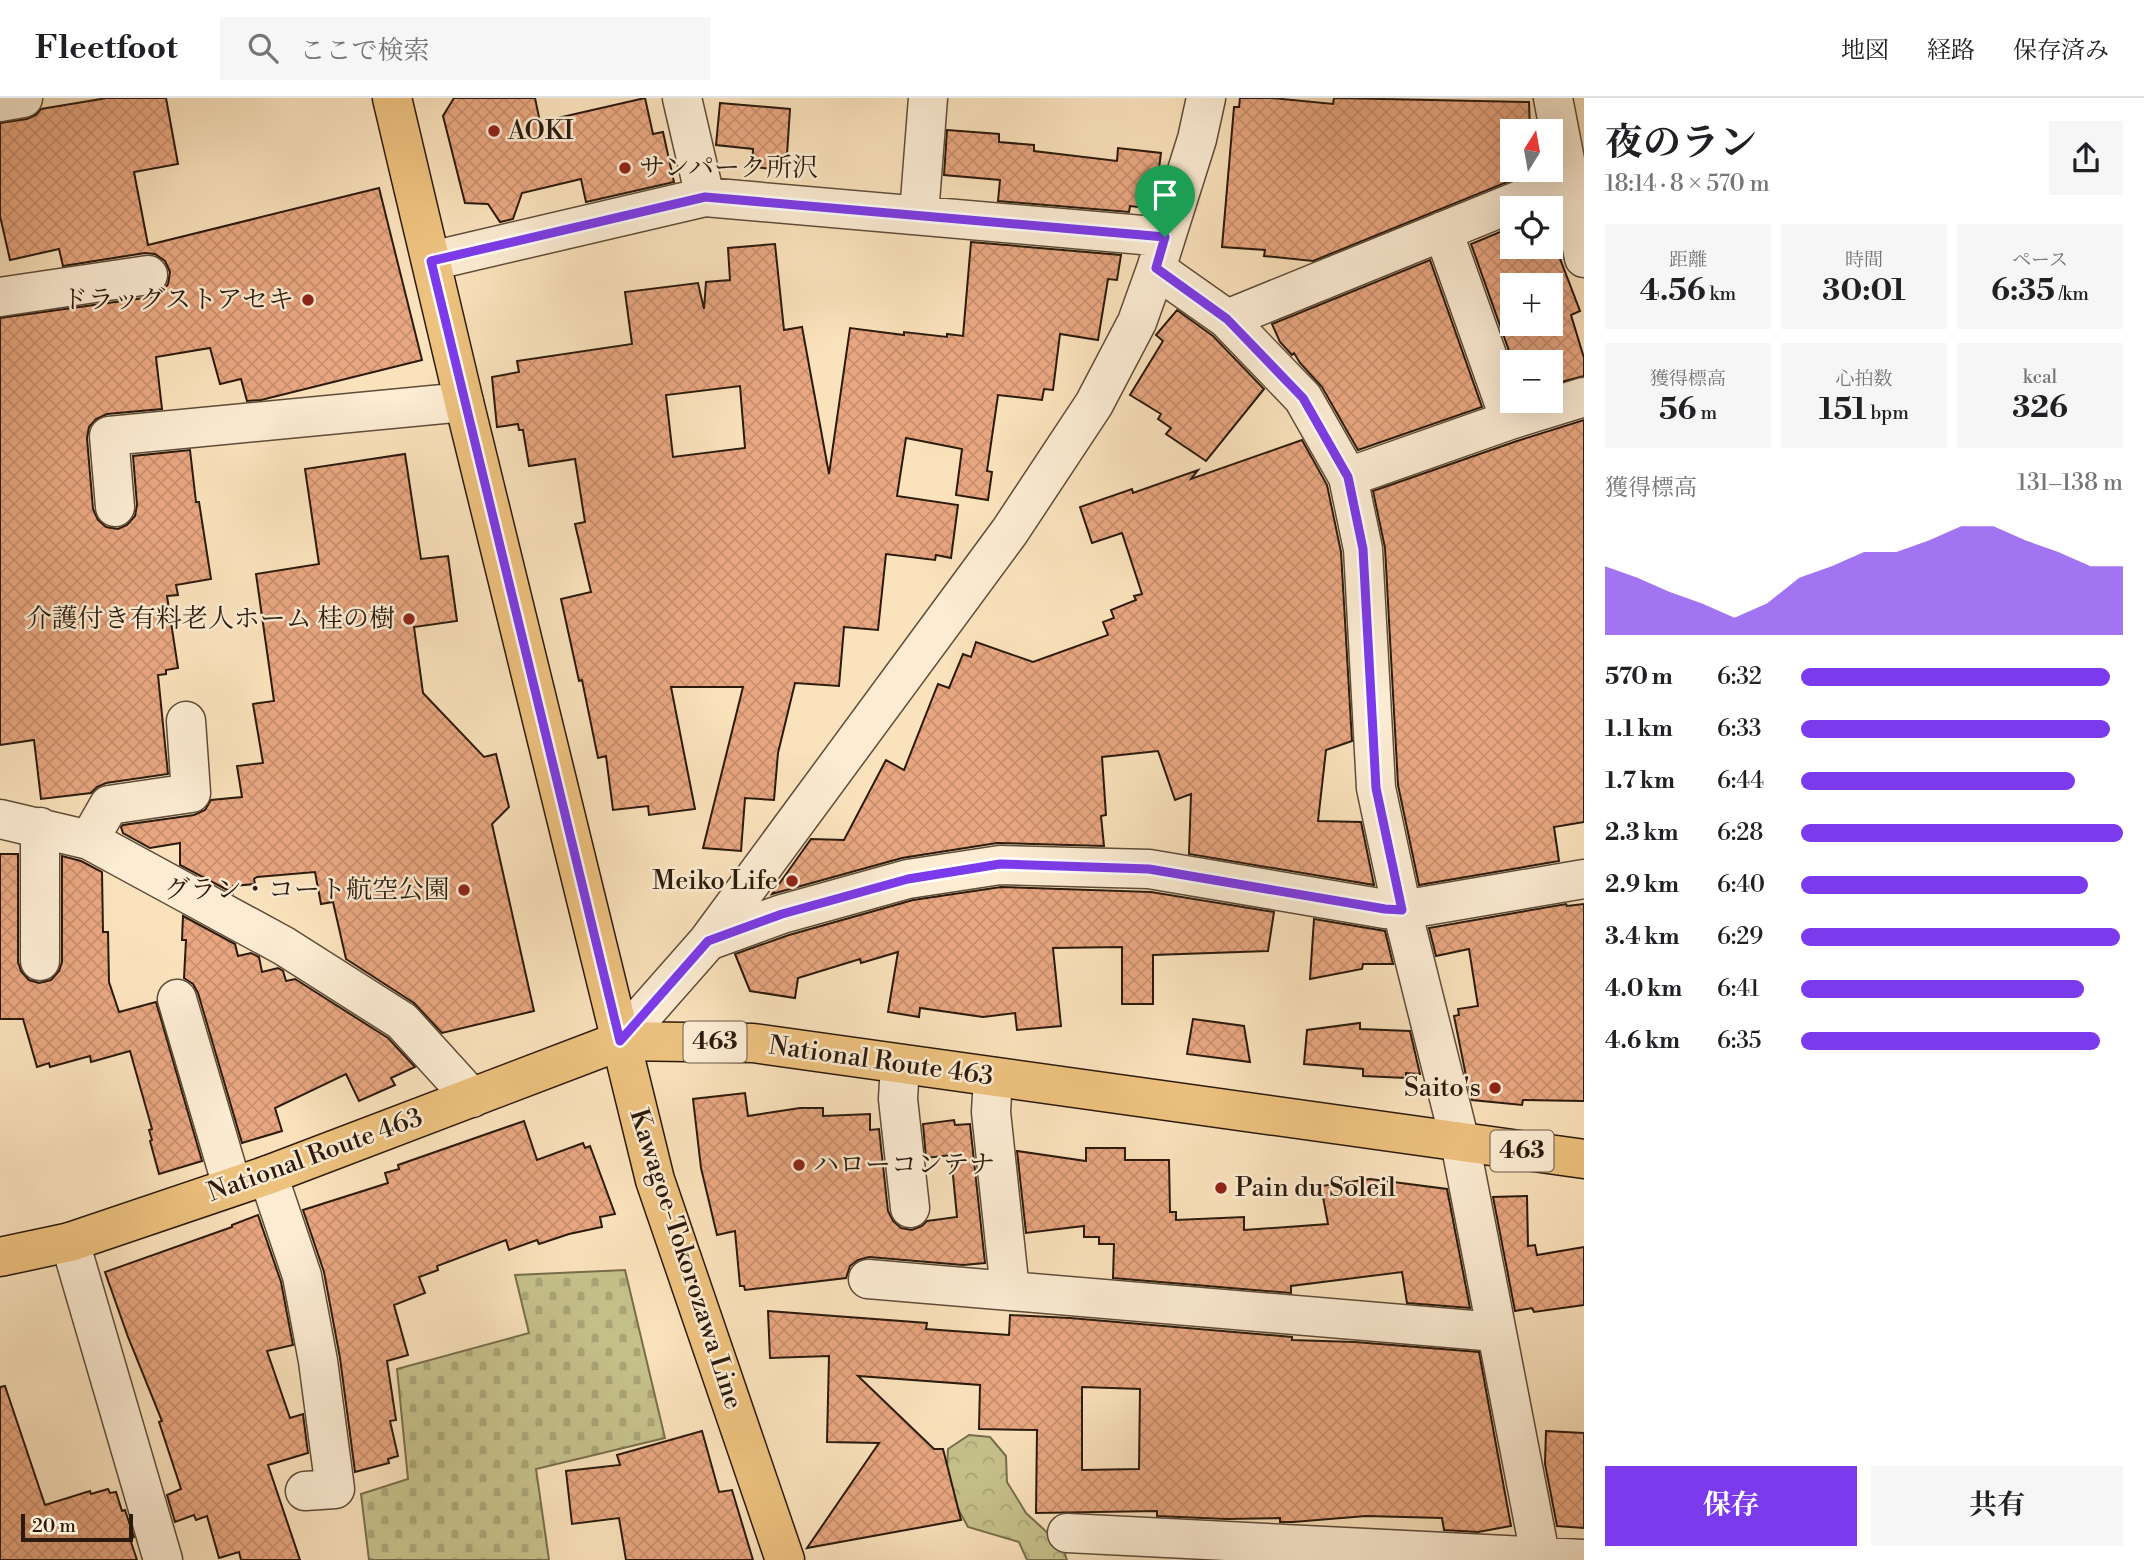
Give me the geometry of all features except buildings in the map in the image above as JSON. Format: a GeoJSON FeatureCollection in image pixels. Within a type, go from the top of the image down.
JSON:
{"type":"FeatureCollection","features":[{"type":"Feature","properties":{"kind":"main road","name":"Kawagoe-Tokorozawa Line"},"geometry":{"type":"LineString","coordinates":[[392,98],[655,1180],[785,1560]]}},
{"type":"Feature","properties":{"kind":"main road","name":"National Route 463"},"geometry":{"type":"LineString","coordinates":[[0,1257],[70,1242],[268,1175],[620,1041],[745,1042],[1584,1159]]}},
{"type":"Feature","properties":{"kind":"street"},"geometry":{"type":"LineString","coordinates":[[0,102],[23,98]]}},
{"type":"Feature","properties":{"kind":"street"},"geometry":{"type":"LineString","coordinates":[[682,98],[705,197]]}},
{"type":"Feature","properties":{"kind":"street"},"geometry":{"type":"LineString","coordinates":[[919,214],[928,98]]}},
{"type":"Feature","properties":{"kind":"street"},"geometry":{"type":"LineString","coordinates":[[620,1041],[708,941],[1010,531],[1094,404],[1137,322],[1193,151],[1206,98]]}},
{"type":"Feature","properties":{"kind":"street"},"geometry":{"type":"LineString","coordinates":[[1553,98],[1584,258]]}},
{"type":"Feature","properties":{"kind":"street"},"geometry":{"type":"LineString","coordinates":[[1227,319],[1569,180]]}},
{"type":"Feature","properties":{"kind":"street"},"geometry":{"type":"LineString","coordinates":[[431,261],[705,197],[919,214],[1161,253],[1303,398],[1348,477],[1363,549],[1376,788],[1402,910],[1460,1142],[1541,1559]]}},
{"type":"Feature","properties":{"kind":"street"},"geometry":{"type":"LineString","coordinates":[[1443,231],[1510,419]]}},
{"type":"Feature","properties":{"kind":"street"},"geometry":{"type":"LineString","coordinates":[[0,297],[148,275]]}},
{"type":"Feature","properties":{"kind":"street"},"geometry":{"type":"LineString","coordinates":[[1348,477],[1510,419],[1584,397]]}},
{"type":"Feature","properties":{"kind":"street"},"geometry":{"type":"LineString","coordinates":[[115,506],[109,436],[464,402]]}},
{"type":"Feature","properties":{"kind":"street"},"geometry":{"type":"LineString","coordinates":[[89,840],[109,805],[191,793],[186,721]]}},
{"type":"Feature","properties":{"kind":"street"},"geometry":{"type":"LineString","coordinates":[[0,819],[89,840],[284,946],[402,1021],[472,1098]]}},
{"type":"Feature","properties":{"kind":"street"},"geometry":{"type":"LineString","coordinates":[[40,827],[40,961]]}},
{"type":"Feature","properties":{"kind":"street"},"geometry":{"type":"LineString","coordinates":[[708,941],[782,914],[908,879],[1000,864],[1149,869],[1402,910],[1584,879]]}},
{"type":"Feature","properties":{"kind":"street"},"geometry":{"type":"LineString","coordinates":[[177,999],[233,1186]]}},
{"type":"Feature","properties":{"kind":"street"},"geometry":{"type":"LineString","coordinates":[[900,1064],[898,1099],[909,1208]]}},
{"type":"Feature","properties":{"kind":"street"},"geometry":{"type":"LineString","coordinates":[[993,1077],[991,1112],[1010,1291]]}},
{"type":"Feature","properties":{"kind":"street"},"geometry":{"type":"LineString","coordinates":[[268,1175],[302,1276],[318,1361],[335,1489],[305,1492]]}},
{"type":"Feature","properties":{"kind":"street"},"geometry":{"type":"LineString","coordinates":[[70,1242],[163,1560]]}},
{"type":"Feature","properties":{"kind":"street"},"geometry":{"type":"LineString","coordinates":[[868,1279],[1496,1332]]}},
{"type":"Feature","properties":{"kind":"street"},"geometry":{"type":"LineString","coordinates":[[1067,1533],[1541,1559],[1584,1559]]}},
{"type":"Feature","properties":{"kind":"green space"},"geometry":{"type":"Polygon","coordinates":[[[625,1270],[665,1438],[536,1469],[549,1560],[369,1560],[361,1494],[408,1479],[397,1369],[529,1333],[515,1275],[625,1270]]]}},
{"type":"Feature","properties":{"kind":"green space"},"geometry":{"type":"Polygon","coordinates":[[[969,1435],[990,1437],[1006,1456],[1007,1482],[1026,1513],[1062,1546],[1067,1560],[1027,1560],[1019,1542],[968,1527],[946,1487],[948,1449],[969,1435]]]}},
{"type":"Feature","properties":{"kind":"place","name":"AOKI"},"geometry":{"type":"Point","coordinates":[494,131]}},
{"type":"Feature","properties":{"kind":"place","name":"サンパーク所沢"},"geometry":{"type":"Point","coordinates":[625,168]}},
{"type":"Feature","properties":{"kind":"place","name":"ドラッグストアセキ"},"geometry":{"type":"Point","coordinates":[308,300]}},
{"type":"Feature","properties":{"kind":"place","name":"介護付き有料老人ホーム 桂の樹"},"geometry":{"type":"Point","coordinates":[409,619]}},
{"type":"Feature","properties":{"kind":"place","name":"Meiko Life"},"geometry":{"type":"Point","coordinates":[792,881]}},
{"type":"Feature","properties":{"kind":"place","name":"グラン・コート航空公園"},"geometry":{"type":"Point","coordinates":[464,890]}},
{"type":"Feature","properties":{"kind":"place","name":"Saito's"},"geometry":{"type":"Point","coordinates":[1495,1088]}},
{"type":"Feature","properties":{"kind":"place","name":"ハローコンテナ"},"geometry":{"type":"Point","coordinates":[799,1165]}},
{"type":"Feature","properties":{"kind":"place","name":"Pain du Soleil"},"geometry":{"type":"Point","coordinates":[1221,1188]}},
{"type":"Feature","properties":{"kind":"route"},"geometry":{"type":"LineString","coordinates":[[705,197],[1165,237],[1156,268],[1227,319],[1260,351],[1303,398],[1348,477],[1363,549],[1376,788],[1402,910],[1149,869],[1000,864],[908,879],[782,914],[708,941],[620,1041],[431,261],[705,197]]}}]}
